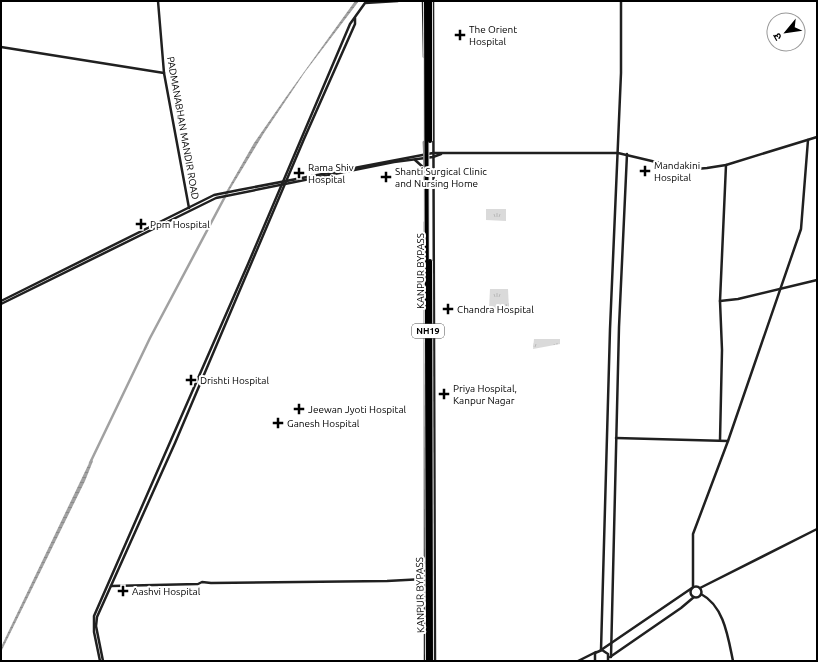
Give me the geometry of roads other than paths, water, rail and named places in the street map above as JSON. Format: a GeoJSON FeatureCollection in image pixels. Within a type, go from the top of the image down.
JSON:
{"type":"FeatureCollection","features":[{"type":"Feature","properties":{"kind":"highway","name":"KANPUR BYPASS"},"geometry":{"type":"LineString","coordinates":[[426,1],[430,661]]}},
{"type":"Feature","properties":{"kind":"highway","name":"KANPUR BYPASS"},"geometry":{"type":"LineString","coordinates":[[430,1],[430,661]]}},
{"type":"Feature","properties":{"kind":"street","name":"PADMANABHAN MANDIR ROAD"},"geometry":{"type":"LineString","coordinates":[[158,1],[164,73],[189,209]]}},
{"type":"Feature","properties":{"kind":"street"},"geometry":{"type":"LineString","coordinates":[[102,661],[96,622],[175,444],[350,24],[366,2],[398,1]]}},
{"type":"Feature","properties":{"kind":"street"},"geometry":{"type":"LineString","coordinates":[[423,1],[425,661]]}},
{"type":"Feature","properties":{"kind":"street"},"geometry":{"type":"LineString","coordinates":[[433,1],[435,661]]}},
{"type":"Feature","properties":{"kind":"street"},"geometry":{"type":"LineString","coordinates":[[601,650],[610,333],[621,74],[621,1]]}},
{"type":"Feature","properties":{"kind":"street"},"geometry":{"type":"LineString","coordinates":[[102,661],[94,632],[94,616],[284,182],[340,62],[355,24],[355,18]]}},
{"type":"Feature","properties":{"kind":"street"},"geometry":{"type":"LineString","coordinates":[[1,47],[164,73]]}},
{"type":"Feature","properties":{"kind":"street"},"geometry":{"type":"LineString","coordinates":[[284,182],[415,160],[433,153],[618,153],[689,168],[726,165],[817,137]]}},
{"type":"Feature","properties":{"kind":"street"},"geometry":{"type":"LineString","coordinates":[[694,597],[691,594],[693,534],[728,441],[801,230],[808,140]]}},
{"type":"Feature","properties":{"kind":"street"},"geometry":{"type":"LineString","coordinates":[[417,156],[424,149]]}},
{"type":"Feature","properties":{"kind":"street"},"geometry":{"type":"LineString","coordinates":[[1,301],[189,209],[223,195],[417,156],[433,157],[441,154]]}},
{"type":"Feature","properties":{"kind":"street"},"geometry":{"type":"LineString","coordinates":[[609,658],[611,643],[616,438],[627,154]]}},
{"type":"Feature","properties":{"kind":"street"},"geometry":{"type":"LineString","coordinates":[[415,160],[424,168]]}},
{"type":"Feature","properties":{"kind":"street"},"geometry":{"type":"LineString","coordinates":[[720,440],[722,350],[720,302],[726,165]]}},
{"type":"Feature","properties":{"kind":"street"},"geometry":{"type":"LineString","coordinates":[[1,304],[189,209]]}},
{"type":"Feature","properties":{"kind":"street"},"geometry":{"type":"LineString","coordinates":[[720,302],[780,292],[817,280]]}},
{"type":"Feature","properties":{"kind":"street"},"geometry":{"type":"LineString","coordinates":[[616,438],[728,441]]}},
{"type":"Feature","properties":{"kind":"street"},"geometry":{"type":"LineString","coordinates":[[578,661],[601,650],[692,587],[700,588],[817,529]]}},
{"type":"Feature","properties":{"kind":"street"},"geometry":{"type":"LineString","coordinates":[[111,586],[198,584],[202,582],[335,582],[434,579]]}},
{"type":"Feature","properties":{"kind":"street"},"geometry":{"type":"LineString","coordinates":[[700,588],[701,594]]}},
{"type":"Feature","properties":{"kind":"street"},"geometry":{"type":"LineString","coordinates":[[609,658],[681,608],[694,597],[698,597],[701,594]]}},
{"type":"Feature","properties":{"kind":"street"},"geometry":{"type":"LineString","coordinates":[[701,594],[713,601],[721,615],[733,661]]}},
{"type":"Feature","properties":{"kind":"street"},"geometry":{"type":"LineString","coordinates":[[601,650],[607,652],[609,658]]}},
{"type":"Feature","properties":{"kind":"street"},"geometry":{"type":"LineString","coordinates":[[595,661],[594,656],[597,651]]}},
{"type":"Feature","properties":{"kind":"waterway"},"geometry":{"type":"LineString","coordinates":[[90,463],[150,338],[228,191]]}},
{"type":"Feature","properties":{"kind":"place","name":"The Orient Hospital"},"geometry":{"type":"Point","coordinates":[460,35]}},
{"type":"Feature","properties":{"kind":"place","name":"Mandakini Hospital"},"geometry":{"type":"Point","coordinates":[645,171]}},
{"type":"Feature","properties":{"kind":"place","name":"Rama Shiv Hospital"},"geometry":{"type":"Point","coordinates":[299,173]}},
{"type":"Feature","properties":{"kind":"place","name":"Shanti Surgical Clinic and Nursing Home"},"geometry":{"type":"Point","coordinates":[386,177]}},
{"type":"Feature","properties":{"kind":"place","name":"Ppm Hospital"},"geometry":{"type":"Point","coordinates":[141,224]}},
{"type":"Feature","properties":{"kind":"place","name":"Chandra Hospital"},"geometry":{"type":"Point","coordinates":[448,309]}},
{"type":"Feature","properties":{"kind":"place","name":"Drishti Hospital"},"geometry":{"type":"Point","coordinates":[191,380]}},
{"type":"Feature","properties":{"kind":"place","name":"Priya Hospital, Kanpur Nagar"},"geometry":{"type":"Point","coordinates":[444,394]}},
{"type":"Feature","properties":{"kind":"place","name":"Jeewan Jyoti Hospital"},"geometry":{"type":"Point","coordinates":[299,409]}},
{"type":"Feature","properties":{"kind":"place","name":"Ganesh Hospital"},"geometry":{"type":"Point","coordinates":[278,423]}},
{"type":"Feature","properties":{"kind":"place","name":"Aashvi Hospital"},"geometry":{"type":"Point","coordinates":[123,591]}}]}
